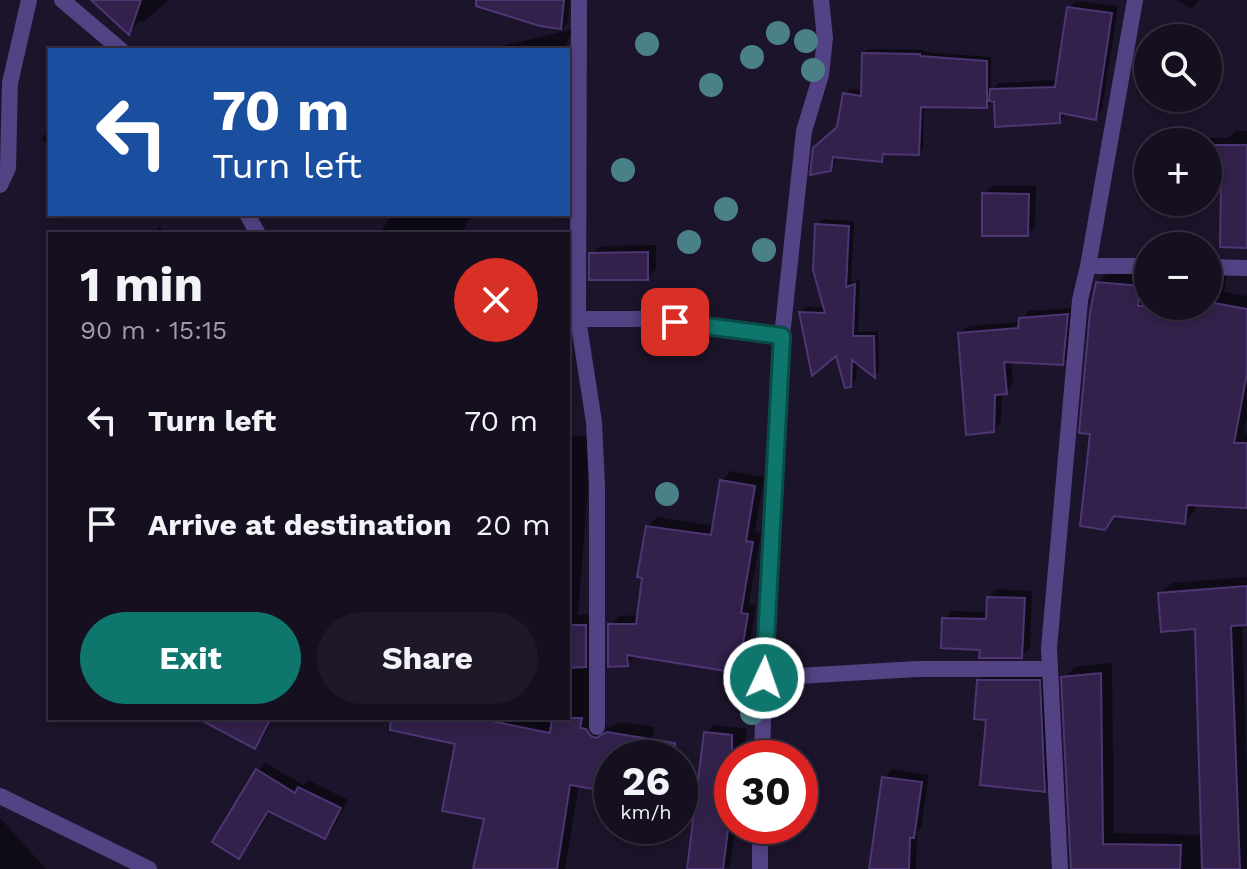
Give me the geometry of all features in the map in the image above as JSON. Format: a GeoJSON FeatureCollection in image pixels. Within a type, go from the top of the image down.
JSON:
{"type":"FeatureCollection","features":[{"type":"Feature","properties":{"kind":"street"},"geometry":{"type":"LineString","coordinates":[[0,185],[8,168],[10,83],[29,0]]}},
{"type":"Feature","properties":{"kind":"street"},"geometry":{"type":"LineString","coordinates":[[62,0],[119,48]]}},
{"type":"Feature","properties":{"kind":"street"},"geometry":{"type":"LineString","coordinates":[[579,0],[573,320],[594,422],[597,727]]}},
{"type":"Feature","properties":{"kind":"street"},"geometry":{"type":"LineString","coordinates":[[762,740],[782,336],[804,131],[821,75],[825,38],[821,0]]}},
{"type":"Feature","properties":{"kind":"street"},"geometry":{"type":"LineString","coordinates":[[1060,869],[1049,648],[1080,300],[1135,0]]}},
{"type":"Feature","properties":{"kind":"street"},"geometry":{"type":"LineString","coordinates":[[1088,266],[1134,266]]}},
{"type":"Feature","properties":{"kind":"street"},"geometry":{"type":"LineString","coordinates":[[1222,267],[1247,268]]}},
{"type":"Feature","properties":{"kind":"street"},"geometry":{"type":"LineString","coordinates":[[573,320],[649,319],[782,336]]}},
{"type":"Feature","properties":{"kind":"street"},"geometry":{"type":"LineString","coordinates":[[764,678],[917,669],[1050,669]]}},
{"type":"Feature","properties":{"kind":"street"},"geometry":{"type":"LineString","coordinates":[[0,796],[149,869]]}},
{"type":"Feature","properties":{"kind":"street"},"geometry":{"type":"LineString","coordinates":[[760,844],[760,869]]}},
{"type":"Feature","properties":{"kind":"building"},"geometry":{"type":"Polygon","coordinates":[[[91,0],[141,0],[129,35],[91,0]]]}},
{"type":"Feature","properties":{"kind":"building"},"geometry":{"type":"Polygon","coordinates":[[[476,0],[564,0],[561,29],[540,26],[476,6],[476,0]]]}},
{"type":"Feature","properties":{"kind":"building"},"geometry":{"type":"Polygon","coordinates":[[[1067,7],[1112,13],[1096,120],[1060,113],[1060,123],[995,127],[994,102],[989,101],[990,89],[1055,87],[1067,7]]]}},
{"type":"Feature","properties":{"kind":"building"},"geometry":{"type":"Polygon","coordinates":[[[862,53],[920,54],[987,61],[987,108],[921,107],[919,155],[883,154],[882,162],[833,157],[831,171],[810,175],[813,148],[837,127],[843,93],[861,96],[862,53]]]}},
{"type":"Feature","properties":{"kind":"building"},"geometry":{"type":"Polygon","coordinates":[[[1222,145],[1247,145],[1247,248],[1222,247],[1222,145]]]}},
{"type":"Feature","properties":{"kind":"building"},"geometry":{"type":"Polygon","coordinates":[[[982,193],[1029,194],[1028,236],[982,236],[982,193]]]}},
{"type":"Feature","properties":{"kind":"building"},"geometry":{"type":"Polygon","coordinates":[[[815,224],[849,226],[846,287],[855,284],[853,336],[874,336],[875,378],[852,360],[851,387],[845,388],[836,356],[812,376],[799,312],[825,313],[813,270],[815,224]]]}},
{"type":"Feature","properties":{"kind":"building"},"geometry":{"type":"Polygon","coordinates":[[[648,252],[648,280],[589,280],[589,253],[648,252]]]}},
{"type":"Feature","properties":{"kind":"building"},"geometry":{"type":"Polygon","coordinates":[[[1096,282],[1134,285],[1134,320],[1222,320],[1222,305],[1247,309],[1247,373],[1234,443],[1247,443],[1247,508],[1187,505],[1185,524],[1114,516],[1105,530],[1080,526],[1090,434],[1079,433],[1090,313],[1096,282]]]}},
{"type":"Feature","properties":{"kind":"building"},"geometry":{"type":"Polygon","coordinates":[[[1068,314],[1063,365],[1004,362],[1007,394],[995,395],[994,432],[966,435],[958,333],[1018,328],[1019,318],[1068,314]]]}},
{"type":"Feature","properties":{"kind":"building"},"geometry":{"type":"Polygon","coordinates":[[[720,480],[755,486],[746,541],[753,542],[741,613],[748,614],[738,673],[627,655],[628,666],[608,667],[608,624],[636,624],[642,578],[637,577],[646,526],[711,535],[720,480]]]}},
{"type":"Feature","properties":{"kind":"building"},"geometry":{"type":"Polygon","coordinates":[[[1247,586],[1247,625],[1231,626],[1240,869],[1202,869],[1195,629],[1161,632],[1158,593],[1247,586]]]}},
{"type":"Feature","properties":{"kind":"building"},"geometry":{"type":"Polygon","coordinates":[[[987,597],[1025,598],[1022,658],[979,658],[980,650],[941,648],[942,618],[986,619],[987,597]]]}},
{"type":"Feature","properties":{"kind":"building"},"geometry":{"type":"Polygon","coordinates":[[[570,625],[586,625],[586,667],[570,668],[570,625]]]}},
{"type":"Feature","properties":{"kind":"building"},"geometry":{"type":"Polygon","coordinates":[[[1101,673],[1103,844],[1181,845],[1180,869],[1071,869],[1061,677],[1101,673]]]}},
{"type":"Feature","properties":{"kind":"building"},"geometry":{"type":"Polygon","coordinates":[[[977,680],[1040,680],[1045,792],[980,785],[986,720],[974,719],[977,680]]]}},
{"type":"Feature","properties":{"kind":"building"},"geometry":{"type":"Polygon","coordinates":[[[582,718],[580,728],[596,738],[607,732],[656,740],[594,740],[594,789],[570,785],[557,869],[473,869],[484,819],[442,811],[455,744],[390,730],[391,720],[486,720],[550,733],[552,720],[582,718]]]}},
{"type":"Feature","properties":{"kind":"building"},"geometry":{"type":"Polygon","coordinates":[[[201,720],[270,720],[255,749],[201,720]]]}},
{"type":"Feature","properties":{"kind":"building"},"geometry":{"type":"Polygon","coordinates":[[[704,732],[732,735],[732,740],[714,740],[714,844],[726,844],[723,869],[687,869],[690,844],[698,844],[698,780],[704,732]]]}},
{"type":"Feature","properties":{"kind":"building"},"geometry":{"type":"Polygon","coordinates":[[[256,769],[295,793],[298,787],[341,808],[325,839],[268,811],[239,859],[212,842],[256,769]]]}},
{"type":"Feature","properties":{"kind":"building"},"geometry":{"type":"Polygon","coordinates":[[[882,777],[922,782],[914,838],[910,838],[909,869],[869,869],[882,777]]]}},
{"type":"Feature","properties":{"kind":"route"},"geometry":{"type":"LineString","coordinates":[[675,322],[782,336],[764,678]]}}]}
